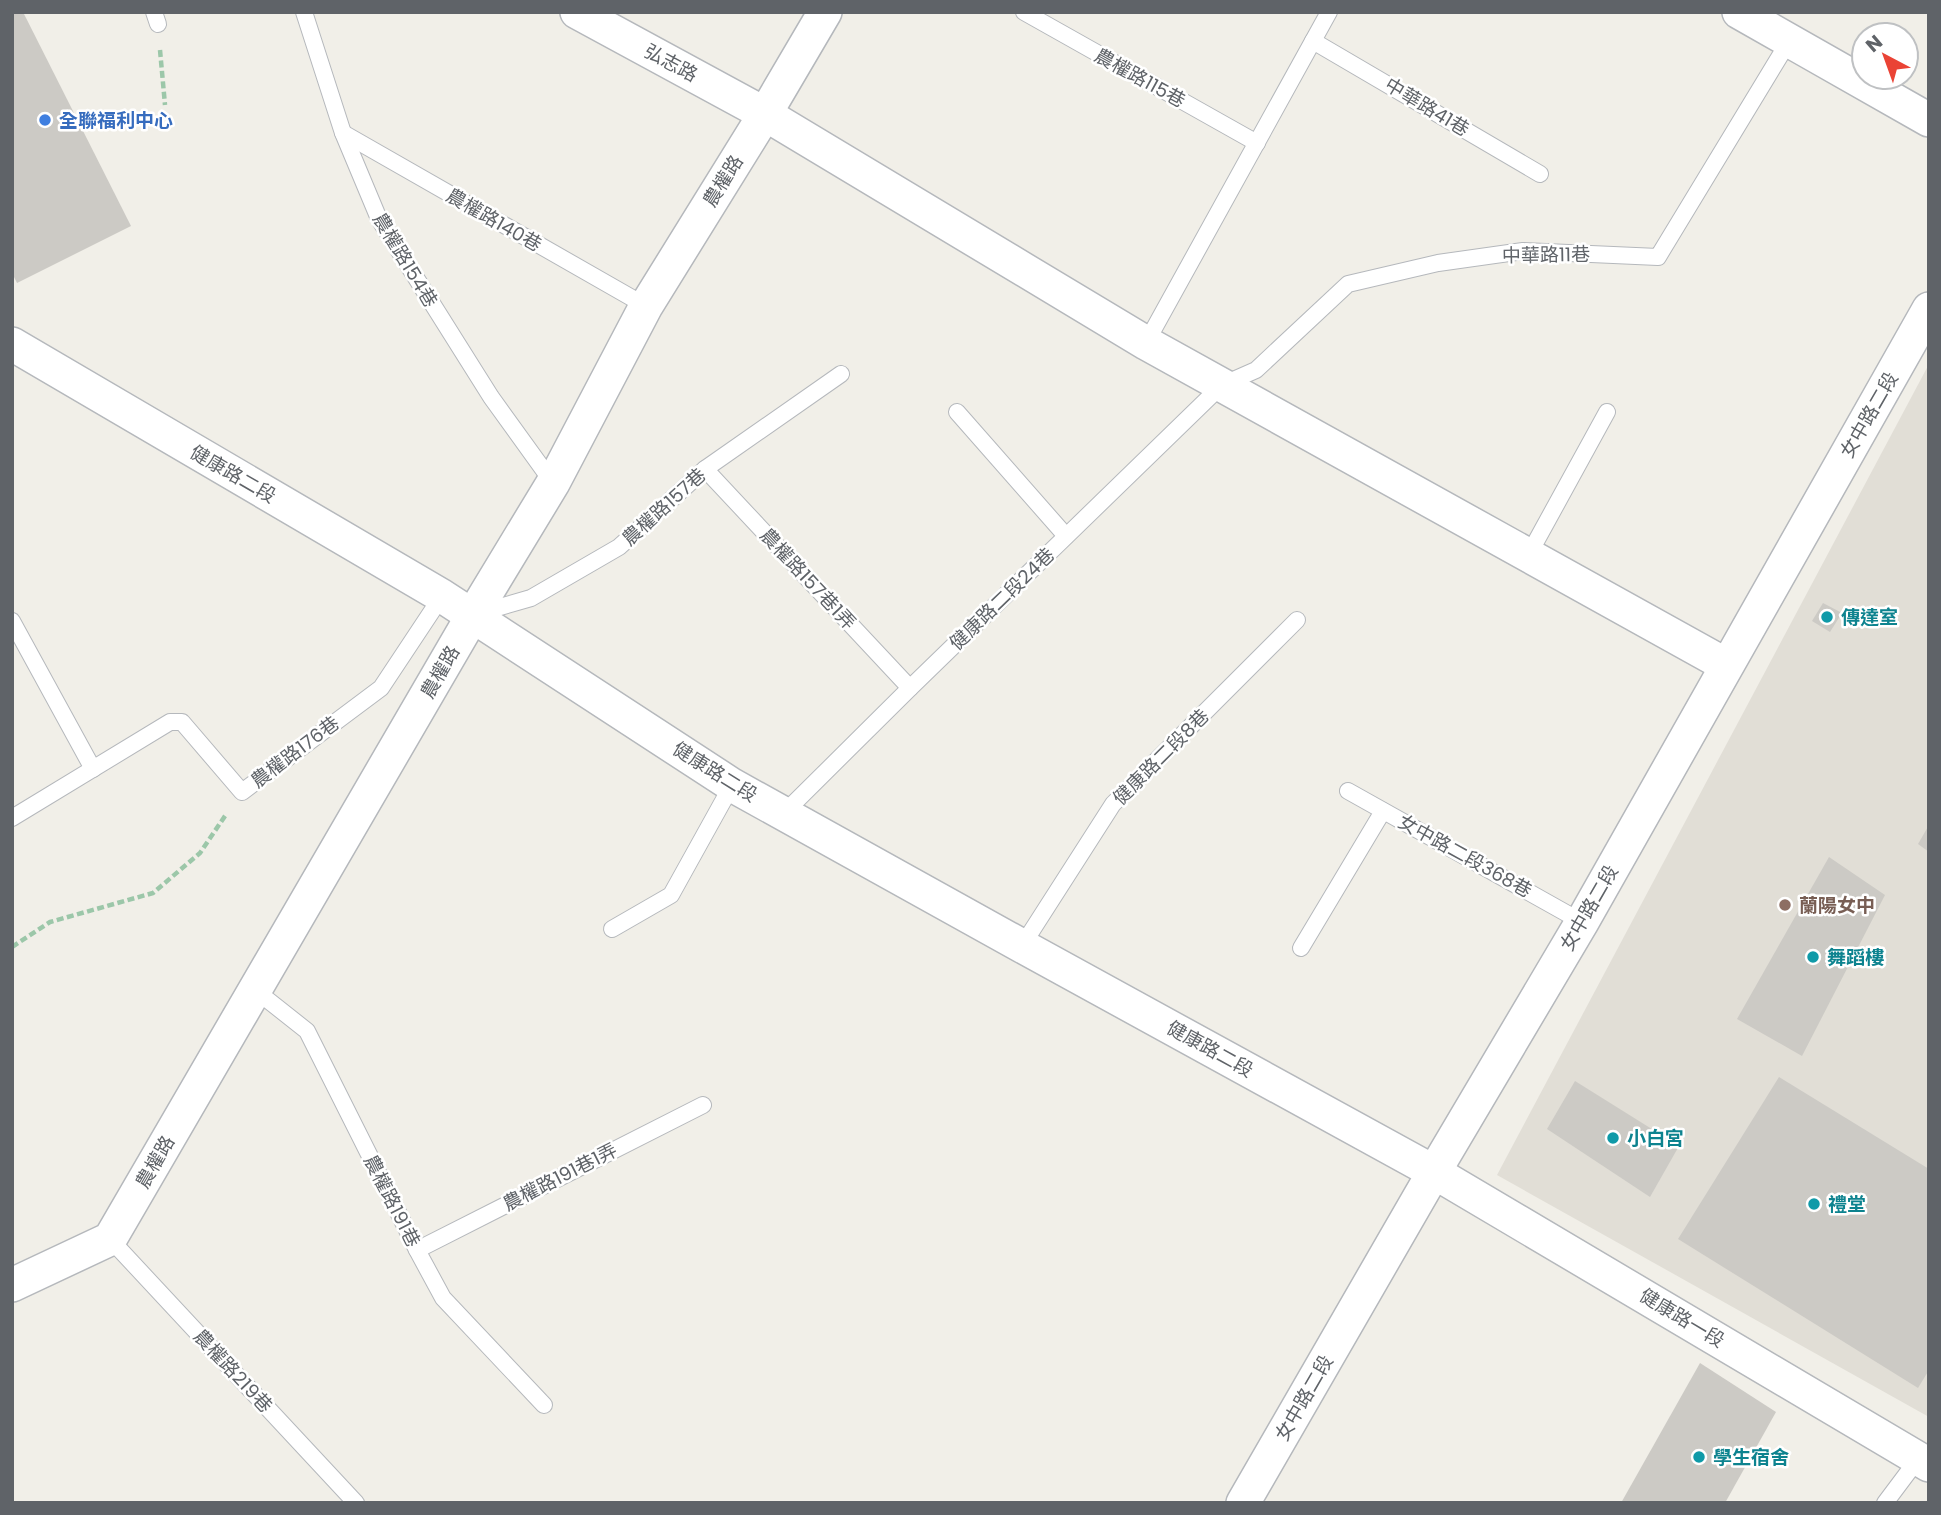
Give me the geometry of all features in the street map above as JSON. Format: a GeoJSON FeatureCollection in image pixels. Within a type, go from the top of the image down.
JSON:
{"type":"FeatureCollection","features":[{"type":"Feature","properties":{"kind":"street","name":"農權路"},"geometry":{"type":"LineString","coordinates":[[110,1239],[473,615],[553,483],[646,306],[825,12]]}},
{"type":"Feature","properties":{"kind":"street"},"geometry":{"type":"LineString","coordinates":[[1739,12],[1929,120]]}},
{"type":"Feature","properties":{"kind":"street","name":"弘志路"},"geometry":{"type":"LineString","coordinates":[[581,13],[765,114],[1146,343],[1726,665]]}},
{"type":"Feature","properties":{"kind":"street","name":"女中路二段"},"geometry":{"type":"LineString","coordinates":[[1243,1503],[1434,1171],[1582,922],[1929,309]]}},
{"type":"Feature","properties":{"kind":"street","name":"健康路二段"},"geometry":{"type":"LineString","coordinates":[[15,352],[442,596],[732,785],[1434,1171]]}},
{"type":"Feature","properties":{"kind":"street","name":"健康路一段"},"geometry":{"type":"LineString","coordinates":[[1434,1171],[1924,1462]]}},
{"type":"Feature","properties":{"kind":"street"},"geometry":{"type":"LineString","coordinates":[[12,1285],[110,1239]]}},
{"type":"Feature","properties":{"kind":"lane","name":"農權路154巷"},"geometry":{"type":"LineString","coordinates":[[304,12],[343,133],[379,219],[491,397],[553,483]]}},
{"type":"Feature","properties":{"kind":"lane","name":"農權路115巷"},"geometry":{"type":"LineString","coordinates":[[1024,12],[1257,143]]}},
{"type":"Feature","properties":{"kind":"lane"},"geometry":{"type":"LineString","coordinates":[[1146,343],[1329,12]]}},
{"type":"Feature","properties":{"kind":"lane","name":"中華路41巷"},"geometry":{"type":"LineString","coordinates":[[1313,41],[1540,174]]}},
{"type":"Feature","properties":{"kind":"lane","name":"中華路11巷"},"geometry":{"type":"LineString","coordinates":[[1222,386],[1256,370],[1348,284],[1438,263],[1523,251],[1658,257],[1789,41]]}},
{"type":"Feature","properties":{"kind":"lane","name":"農權路140巷"},"geometry":{"type":"LineString","coordinates":[[343,133],[646,306]]}},
{"type":"Feature","properties":{"kind":"lane","name":"農權路157巷"},"geometry":{"type":"LineString","coordinates":[[473,615],[531,598],[619,547],[705,469],[841,374]]}},
{"type":"Feature","properties":{"kind":"lane","name":"健康路二段24巷"},"geometry":{"type":"LineString","coordinates":[[783,814],[1222,386]]}},
{"type":"Feature","properties":{"kind":"lane"},"geometry":{"type":"LineString","coordinates":[[957,412],[1066,536]]}},
{"type":"Feature","properties":{"kind":"lane"},"geometry":{"type":"LineString","coordinates":[[1528,556],[1607,412]]}},
{"type":"Feature","properties":{"kind":"lane","name":"農權路157巷1弄"},"geometry":{"type":"LineString","coordinates":[[705,469],[910,688]]}},
{"type":"Feature","properties":{"kind":"lane","name":"農權路176巷"},"geometry":{"type":"LineString","coordinates":[[12,818],[170,722],[182,722],[242,792],[381,688],[442,596]]}},
{"type":"Feature","properties":{"kind":"lane","name":"健康路二段8巷"},"geometry":{"type":"LineString","coordinates":[[1022,946],[1113,804],[1297,620]]}},
{"type":"Feature","properties":{"kind":"lane"},"geometry":{"type":"LineString","coordinates":[[12,621],[93,769]]}},
{"type":"Feature","properties":{"kind":"lane"},"geometry":{"type":"LineString","coordinates":[[612,929],[671,895],[732,785]]}},
{"type":"Feature","properties":{"kind":"lane","name":"女中路二段368巷"},"geometry":{"type":"LineString","coordinates":[[1348,791],[1582,922]]}},
{"type":"Feature","properties":{"kind":"lane"},"geometry":{"type":"LineString","coordinates":[[1301,948],[1383,811]]}},
{"type":"Feature","properties":{"kind":"lane","name":"農權路191巷"},"geometry":{"type":"LineString","coordinates":[[254,989],[307,1031],[443,1298],[544,1405]]}},
{"type":"Feature","properties":{"kind":"lane","name":"農權路191巷1弄"},"geometry":{"type":"LineString","coordinates":[[417,1250],[703,1105]]}},
{"type":"Feature","properties":{"kind":"lane","name":"農權路219巷"},"geometry":{"type":"LineString","coordinates":[[110,1239],[356,1503]]}},
{"type":"Feature","properties":{"kind":"lane"},"geometry":{"type":"LineString","coordinates":[[1885,1503],[1924,1462]]}},
{"type":"Feature","properties":{"kind":"path"},"geometry":{"type":"LineString","coordinates":[[156,18],[165,105]]}},
{"type":"Feature","properties":{"kind":"path"},"geometry":{"type":"LineString","coordinates":[[12,947],[50,922],[153,893],[200,853],[242,792]]}},
{"type":"Feature","properties":{"kind":"shaded area","name":"蘭陽女中"},"geometry":{"type":"Polygon","coordinates":[[[1929,364],[1929,1417],[1497,1175],[1929,364]]]}},
{"type":"Feature","properties":{"kind":"building","name":"全聯福利中心"},"geometry":{"type":"Polygon","coordinates":[[[23,12],[131,226],[17,283],[12,273],[12,14],[23,12]]]}},
{"type":"Feature","properties":{"kind":"building","name":"傳達室"},"geometry":{"type":"Polygon","coordinates":[[[1823,603],[1842,613],[1830,632],[1812,621],[1823,603]]]}},
{"type":"Feature","properties":{"kind":"building"},"geometry":{"type":"Polygon","coordinates":[[[1929,825],[1929,852],[1918,844],[1929,825]]]}},
{"type":"Feature","properties":{"kind":"building","name":"舞蹈樓"},"geometry":{"type":"Polygon","coordinates":[[[1829,857],[1885,895],[1802,1056],[1737,1019],[1829,857]]]}},
{"type":"Feature","properties":{"kind":"building","name":"禮堂"},"geometry":{"type":"Polygon","coordinates":[[[1779,1077],[1929,1169],[1929,1370],[1918,1388],[1678,1239],[1779,1077]]]}},
{"type":"Feature","properties":{"kind":"building","name":"小白宮"},"geometry":{"type":"Polygon","coordinates":[[[1575,1081],[1679,1146],[1650,1197],[1547,1129],[1575,1081]]]}},
{"type":"Feature","properties":{"kind":"building","name":"學生宿舍"},"geometry":{"type":"Polygon","coordinates":[[[1700,1363],[1776,1412],[1725,1503],[1621,1503],[1700,1363]]]}},
{"type":"Feature","properties":{"kind":"place","name":"全聯福利中心"},"geometry":{"type":"Point","coordinates":[45,120]}},
{"type":"Feature","properties":{"kind":"place","name":"傳達室"},"geometry":{"type":"Point","coordinates":[1827,617]}},
{"type":"Feature","properties":{"kind":"place","name":"蘭陽女中"},"geometry":{"type":"Point","coordinates":[1785,905]}},
{"type":"Feature","properties":{"kind":"place","name":"舞蹈樓"},"geometry":{"type":"Point","coordinates":[1813,957]}},
{"type":"Feature","properties":{"kind":"place","name":"小白宮"},"geometry":{"type":"Point","coordinates":[1613,1138]}},
{"type":"Feature","properties":{"kind":"place","name":"禮堂"},"geometry":{"type":"Point","coordinates":[1814,1204]}},
{"type":"Feature","properties":{"kind":"place","name":"學生宿舍"},"geometry":{"type":"Point","coordinates":[1699,1457]}}]}
